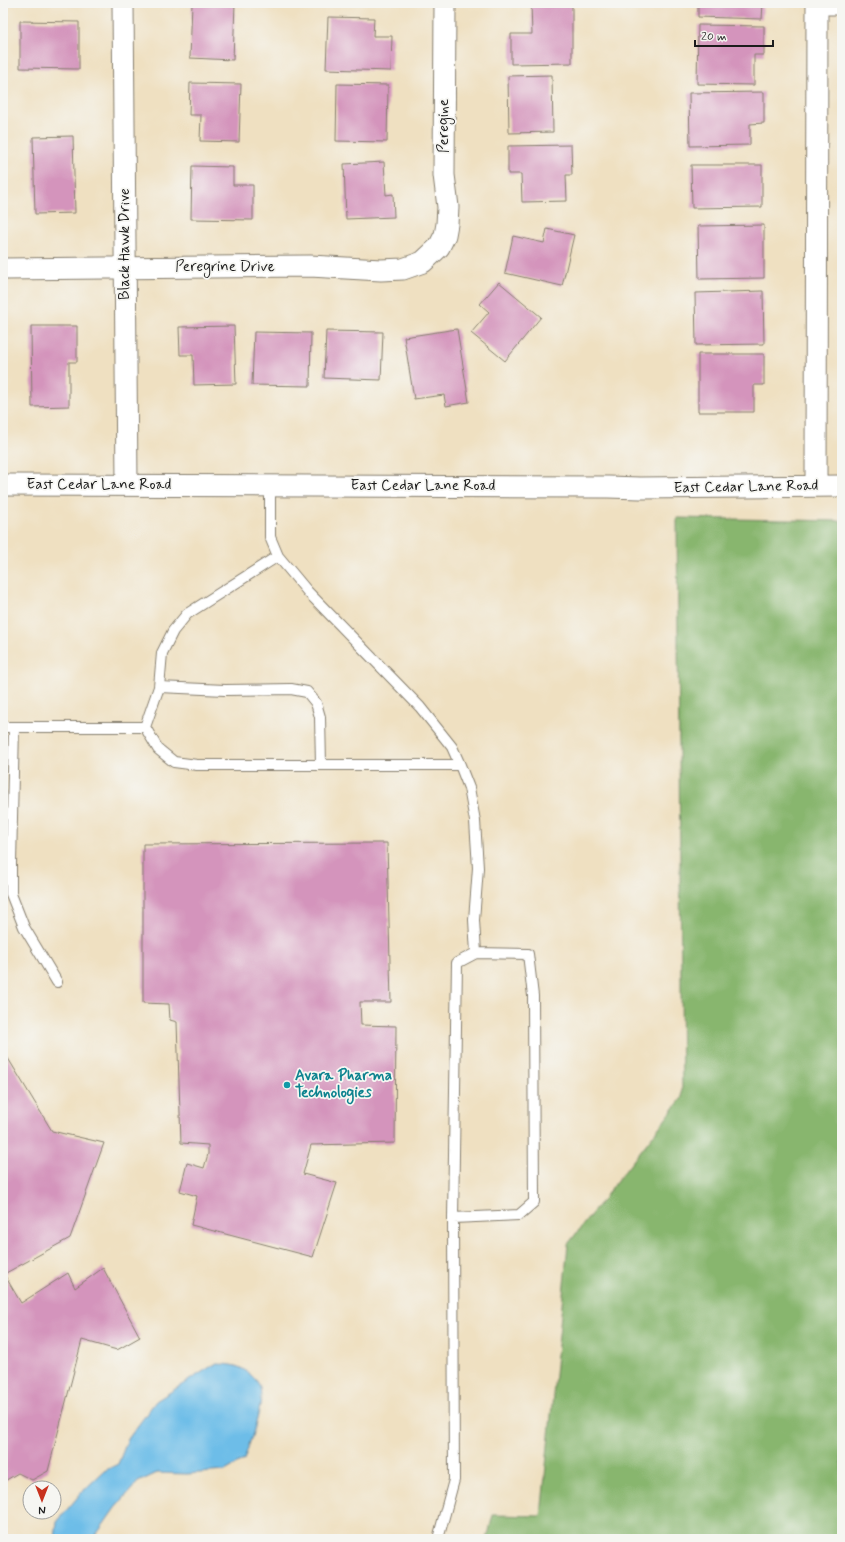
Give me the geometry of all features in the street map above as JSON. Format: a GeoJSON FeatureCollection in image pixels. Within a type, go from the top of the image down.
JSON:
{"type":"FeatureCollection","features":[{"type":"Feature","properties":{"kind":"street","name":"Black Hawk Drive"},"geometry":{"type":"LineString","coordinates":[[123,3],[127,484]]}},
{"type":"Feature","properties":{"kind":"street","name":"Peregine"},"geometry":{"type":"LineString","coordinates":[[439,246],[445,235],[448,208],[444,175],[445,3]]}},
{"type":"Feature","properties":{"kind":"street"},"geometry":{"type":"LineString","coordinates":[[816,486],[817,4],[842,4]]}},
{"type":"Feature","properties":{"kind":"street","name":"Peregrine Drive"},"geometry":{"type":"LineString","coordinates":[[3,269],[310,266],[403,269],[423,262],[439,246]]}},
{"type":"Feature","properties":{"kind":"street","name":"East Cedar Lane Road"},"geometry":{"type":"LineString","coordinates":[[3,484],[640,488],[842,486]]}},
{"type":"Feature","properties":{"kind":"lane"},"geometry":{"type":"LineString","coordinates":[[270,485],[270,537],[278,556],[308,592],[420,707],[452,747],[460,765],[468,788],[475,821],[478,868],[474,920],[476,952]]}},
{"type":"Feature","properties":{"kind":"lane"},"geometry":{"type":"LineString","coordinates":[[278,556],[187,614],[173,631],[162,653],[159,687],[145,727],[158,749],[174,762],[197,765],[460,765]]}},
{"type":"Feature","properties":{"kind":"lane"},"geometry":{"type":"LineString","coordinates":[[159,687],[225,690],[292,689],[308,692],[316,703],[320,717],[321,765]]}},
{"type":"Feature","properties":{"kind":"lane"},"geometry":{"type":"LineString","coordinates":[[3,727],[145,727]]}},
{"type":"Feature","properties":{"kind":"lane"},"geometry":{"type":"LineString","coordinates":[[14,727],[11,894],[24,927],[57,982]]}},
{"type":"Feature","properties":{"kind":"lane"},"geometry":{"type":"LineString","coordinates":[[438,1539],[454,1480],[453,1218],[457,963],[476,952],[528,954],[533,996],[534,1202],[520,1215],[453,1218]]}},
{"type":"Feature","properties":{"kind":"green space"},"geometry":{"type":"Polygon","coordinates":[[[677,518],[842,521],[842,1539],[487,1539],[493,1515],[541,1516],[568,1244],[682,1098],[677,518]]]}},
{"type":"Feature","properties":{"kind":"water"},"geometry":{"type":"Polygon","coordinates":[[[215,1364],[230,1365],[244,1369],[258,1383],[261,1399],[257,1421],[244,1460],[225,1471],[187,1474],[157,1473],[138,1482],[115,1508],[96,1535],[95,1539],[55,1539],[57,1522],[59,1520],[62,1520],[62,1516],[81,1493],[104,1471],[118,1464],[128,1439],[156,1401],[215,1364]]]}},
{"type":"Feature","properties":{"kind":"building"},"geometry":{"type":"Polygon","coordinates":[[[192,3],[235,3],[233,60],[190,58],[192,3]]]}},
{"type":"Feature","properties":{"kind":"building"},"geometry":{"type":"Polygon","coordinates":[[[572,3],[572,63],[511,64],[511,34],[532,34],[531,4],[572,3]]]}},
{"type":"Feature","properties":{"kind":"building"},"geometry":{"type":"Polygon","coordinates":[[[698,3],[763,3],[762,19],[698,17],[698,3]]]}},
{"type":"Feature","properties":{"kind":"building"},"geometry":{"type":"Polygon","coordinates":[[[328,17],[374,18],[373,36],[392,36],[391,71],[326,69],[328,17]]]}},
{"type":"Feature","properties":{"kind":"building"},"geometry":{"type":"Polygon","coordinates":[[[20,21],[79,22],[79,69],[20,68],[20,21]]]}},
{"type":"Feature","properties":{"kind":"building"},"geometry":{"type":"Polygon","coordinates":[[[698,25],[764,26],[764,55],[754,55],[754,85],[697,84],[698,25]]]}},
{"type":"Feature","properties":{"kind":"building"},"geometry":{"type":"Polygon","coordinates":[[[552,75],[553,132],[509,133],[508,76],[552,75]]]}},
{"type":"Feature","properties":{"kind":"building"},"geometry":{"type":"Polygon","coordinates":[[[190,83],[241,84],[239,142],[200,141],[201,115],[189,115],[190,83]]]}},
{"type":"Feature","properties":{"kind":"building"},"geometry":{"type":"Polygon","coordinates":[[[337,84],[388,85],[387,142],[336,141],[337,84]]]}},
{"type":"Feature","properties":{"kind":"building"},"geometry":{"type":"Polygon","coordinates":[[[764,92],[764,123],[750,124],[750,145],[690,146],[689,93],[764,92]]]}},
{"type":"Feature","properties":{"kind":"building"},"geometry":{"type":"Polygon","coordinates":[[[73,136],[75,213],[35,214],[33,137],[73,136]]]}},
{"type":"Feature","properties":{"kind":"building"},"geometry":{"type":"Polygon","coordinates":[[[571,145],[572,175],[566,175],[567,201],[522,202],[521,174],[508,174],[508,146],[571,145]]]}},
{"type":"Feature","properties":{"kind":"building"},"geometry":{"type":"Polygon","coordinates":[[[384,162],[386,195],[393,194],[394,217],[346,219],[344,164],[384,162]]]}},
{"type":"Feature","properties":{"kind":"building"},"geometry":{"type":"Polygon","coordinates":[[[691,165],[762,165],[762,207],[692,208],[691,165]]]}},
{"type":"Feature","properties":{"kind":"building"},"geometry":{"type":"Polygon","coordinates":[[[192,166],[233,167],[233,185],[253,185],[253,220],[191,219],[192,166]]]}},
{"type":"Feature","properties":{"kind":"building"},"geometry":{"type":"Polygon","coordinates":[[[764,225],[764,278],[699,279],[698,226],[764,225]]]}},
{"type":"Feature","properties":{"kind":"building"},"geometry":{"type":"Polygon","coordinates":[[[547,229],[574,235],[562,286],[505,273],[513,236],[544,243],[547,229]]]}},
{"type":"Feature","properties":{"kind":"building"},"geometry":{"type":"Polygon","coordinates":[[[499,282],[541,317],[505,361],[471,333],[489,312],[480,304],[499,282]]]}},
{"type":"Feature","properties":{"kind":"building"},"geometry":{"type":"Polygon","coordinates":[[[763,291],[764,344],[696,345],[695,293],[763,291]]]}},
{"type":"Feature","properties":{"kind":"building"},"geometry":{"type":"Polygon","coordinates":[[[31,326],[77,326],[77,362],[69,362],[69,406],[32,407],[31,326]]]}},
{"type":"Feature","properties":{"kind":"building"},"geometry":{"type":"Polygon","coordinates":[[[234,326],[236,384],[194,385],[193,355],[180,355],[179,327],[234,326]]]}},
{"type":"Feature","properties":{"kind":"building"},"geometry":{"type":"Polygon","coordinates":[[[457,329],[469,402],[446,406],[444,395],[414,399],[404,337],[457,329]]]}},
{"type":"Feature","properties":{"kind":"building"},"geometry":{"type":"Polygon","coordinates":[[[326,331],[383,332],[381,380],[324,378],[326,331]]]}},
{"type":"Feature","properties":{"kind":"building"},"geometry":{"type":"Polygon","coordinates":[[[254,332],[311,333],[310,386],[252,385],[254,332]]]}},
{"type":"Feature","properties":{"kind":"building"},"geometry":{"type":"Polygon","coordinates":[[[698,354],[764,354],[764,385],[754,385],[754,412],[698,412],[698,354]]]}},
{"type":"Feature","properties":{"kind":"building","name":"Avara Pharma Technologies"},"geometry":{"type":"Polygon","coordinates":[[[387,843],[391,1002],[360,1002],[361,1025],[396,1026],[395,1143],[311,1145],[303,1174],[337,1183],[313,1257],[191,1225],[197,1196],[180,1191],[187,1163],[204,1168],[208,1154],[208,1145],[181,1143],[177,1022],[170,1020],[169,1004],[143,1003],[143,844],[387,843]]]}},
{"type":"Feature","properties":{"kind":"building"},"geometry":{"type":"Polygon","coordinates":[[[3,1050],[52,1131],[104,1143],[70,1238],[4,1274],[21,1303],[68,1273],[75,1288],[103,1268],[140,1337],[117,1350],[82,1340],[48,1471],[32,1480],[18,1473],[3,1482],[3,1050]]]}},
{"type":"Feature","properties":{"kind":"place","name":"Avara Pharma Technologies"},"geometry":{"type":"Point","coordinates":[287,1085]}}]}
